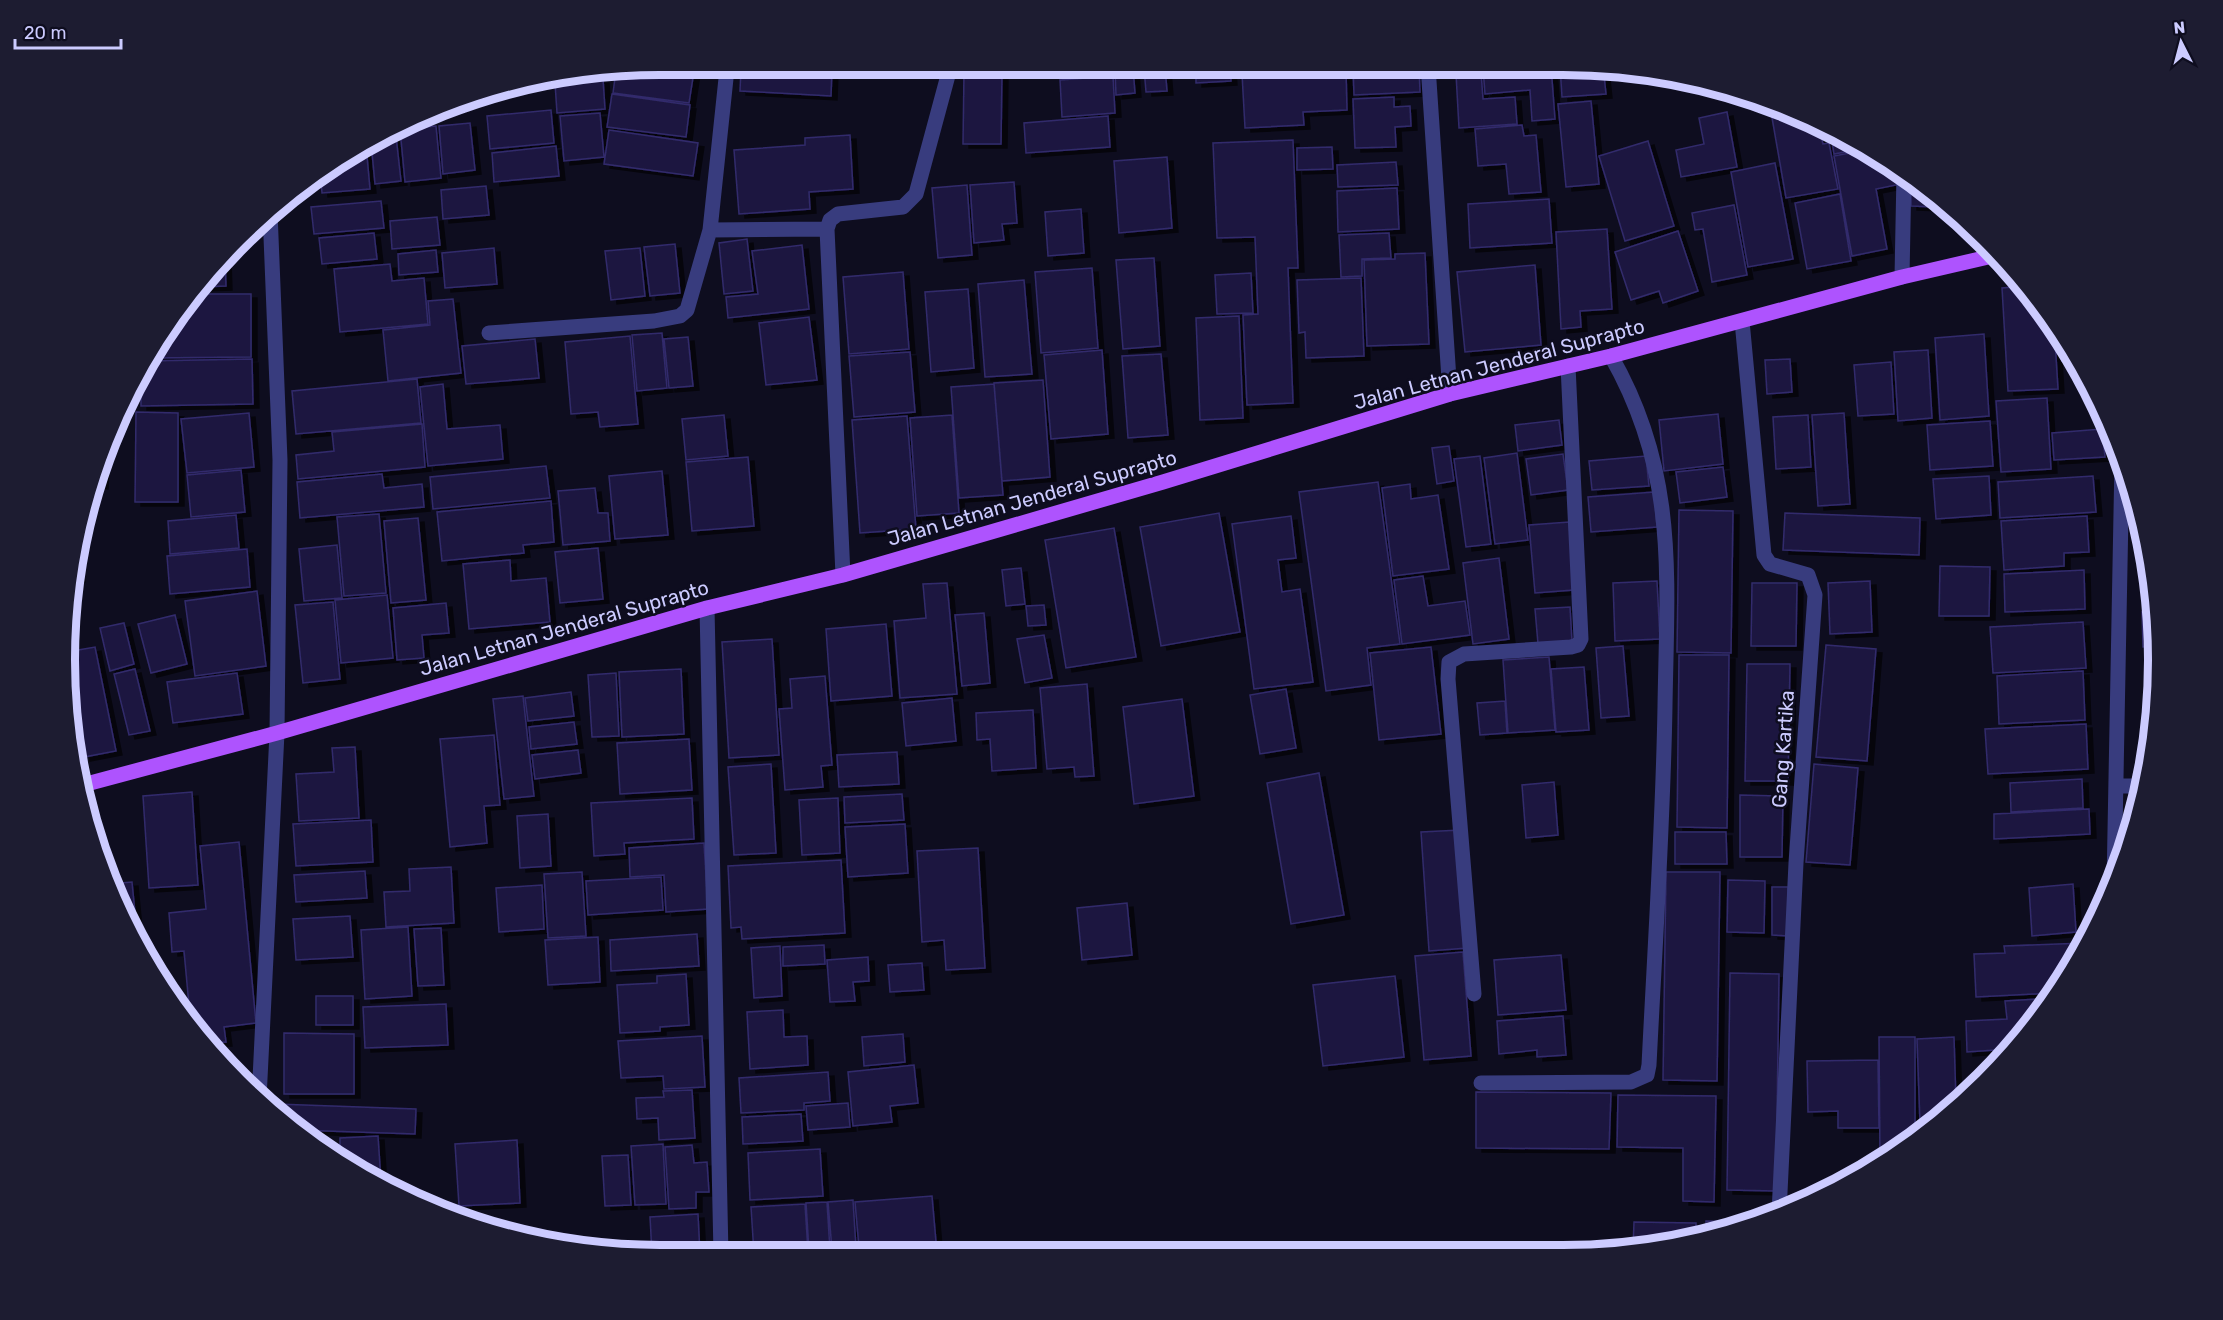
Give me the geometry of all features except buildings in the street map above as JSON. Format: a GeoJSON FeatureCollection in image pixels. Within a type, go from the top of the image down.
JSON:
{"type":"FeatureCollection","features":[{"type":"Feature","properties":{"kind":"main road","name":"Jalan Letnan Jenderal Suprapto"},"geometry":{"type":"LineString","coordinates":[[88,784],[277,733],[707,608],[843,575],[1163,482],[1450,394],[1611,356],[1902,277],[1987,257]]}},
{"type":"Feature","properties":{"kind":"street"},"geometry":{"type":"LineString","coordinates":[[489,333],[654,321],[680,316],[692,301],[710,230],[727,75]]}},
{"type":"Feature","properties":{"kind":"street"},"geometry":{"type":"LineString","coordinates":[[843,575],[827,229],[830,220],[838,214],[903,207],[916,194],[948,75]]}},
{"type":"Feature","properties":{"kind":"street"},"geometry":{"type":"LineString","coordinates":[[1429,75],[1450,394]]}},
{"type":"Feature","properties":{"kind":"street"},"geometry":{"type":"LineString","coordinates":[[1902,277],[1904,185]]}},
{"type":"Feature","properties":{"kind":"street"},"geometry":{"type":"LineString","coordinates":[[260,1087],[277,733],[280,460],[270,223]]}},
{"type":"Feature","properties":{"kind":"street"},"geometry":{"type":"LineString","coordinates":[[710,230],[827,229]]}},
{"type":"Feature","properties":{"kind":"street","name":"Gang Kartika"},"geometry":{"type":"LineString","coordinates":[[1742,321],[1764,555],[1770,564],[1808,575],[1815,595],[1796,863],[1779,1203]]}},
{"type":"Feature","properties":{"kind":"street"},"geometry":{"type":"LineString","coordinates":[[1481,1083],[1631,1082],[1647,1075],[1664,783],[1667,575],[1664,510],[1651,447],[1639,412],[1611,356]]}},
{"type":"Feature","properties":{"kind":"street"},"geometry":{"type":"LineString","coordinates":[[1474,994],[1448,679],[1449,662],[1464,654],[1571,647],[1578,645],[1581,639],[1568,366]]}},
{"type":"Feature","properties":{"kind":"street"},"geometry":{"type":"LineString","coordinates":[[2115,854],[2122,487]]}},
{"type":"Feature","properties":{"kind":"street"},"geometry":{"type":"LineString","coordinates":[[707,608],[721,1245]]}},
{"type":"Feature","properties":{"kind":"street"},"geometry":{"type":"LineString","coordinates":[[2116,786],[2134,786]]}}]}
